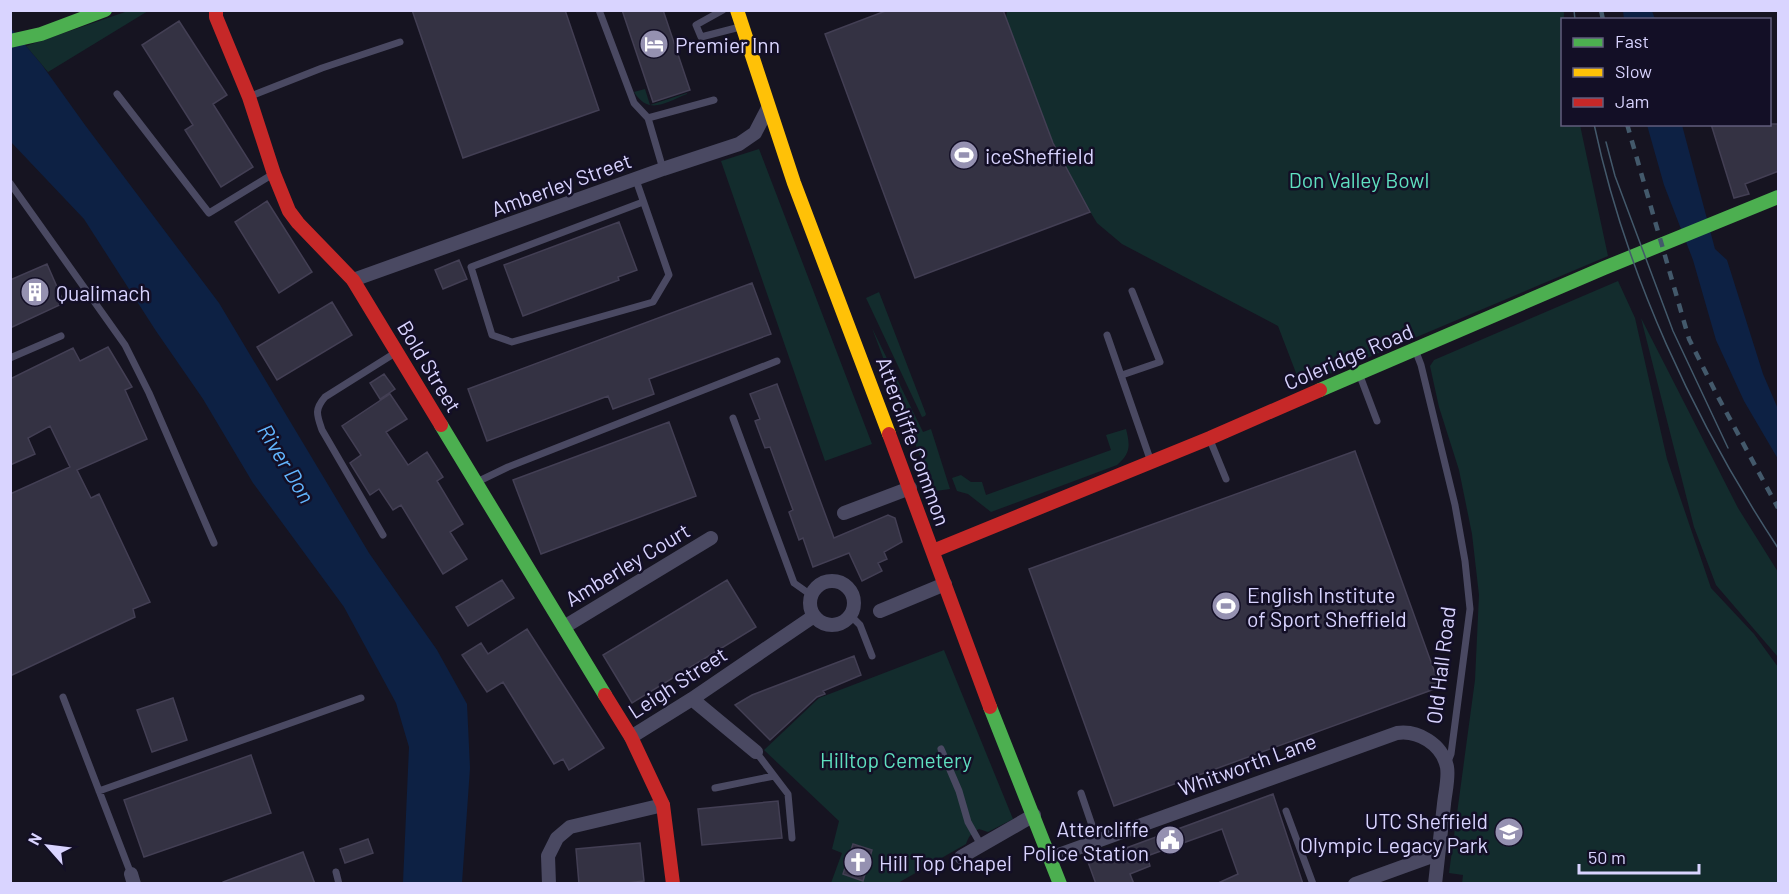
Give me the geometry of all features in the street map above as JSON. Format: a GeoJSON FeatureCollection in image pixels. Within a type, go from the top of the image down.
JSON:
{"type":"FeatureCollection","features":[{"type":"Feature","properties":{"kind":"street"},"geometry":{"type":"LineString","coordinates":[[10,41],[41,34],[105,10]]}},
{"type":"Feature","properties":{"kind":"street","name":"Bold Street"},"geometry":{"type":"LineString","coordinates":[[216,10],[216,17],[249,97],[274,174],[290,211],[298,223],[353,280],[631,737]]}},
{"type":"Feature","properties":{"kind":"street","name":"Attercliffe Common"},"geometry":{"type":"LineString","coordinates":[[737,10],[794,183],[910,488],[981,684],[1060,884]]}},
{"type":"Feature","properties":{"kind":"street","name":"Amberley Street"},"geometry":{"type":"LineString","coordinates":[[353,280],[739,144],[755,133],[768,108]]}},
{"type":"Feature","properties":{"kind":"street","name":"Coleridge Road"},"geometry":{"type":"LineString","coordinates":[[933,551],[1209,438],[1604,268],[1779,197]]}},
{"type":"Feature","properties":{"kind":"street"},"geometry":{"type":"LineString","coordinates":[[844,513],[910,488]]}},
{"type":"Feature","properties":{"kind":"street","name":"Amberley Court"},"geometry":{"type":"LineString","coordinates":[[564,627],[711,538]]}},
{"type":"Feature","properties":{"kind":"street"},"geometry":{"type":"LineString","coordinates":[[829,581],[843,584],[852,595],[853,609],[850,615],[839,624],[825,624],[814,616],[810,602],[811,595],[821,584],[829,581]]}},
{"type":"Feature","properties":{"kind":"street"},"geometry":{"type":"LineString","coordinates":[[880,611],[945,584]]}},
{"type":"Feature","properties":{"kind":"street","name":"Leigh Street"},"geometry":{"type":"LineString","coordinates":[[673,884],[663,805],[631,737],[692,699],[814,616]]}},
{"type":"Feature","properties":{"kind":"street"},"geometry":{"type":"LineString","coordinates":[[692,699],[756,752]]}},
{"type":"Feature","properties":{"kind":"street","name":"Whitworth Lane"},"geometry":{"type":"LineString","coordinates":[[1050,858],[1397,733],[1407,732],[1430,741],[1438,749],[1446,766]]}},
{"type":"Feature","properties":{"kind":"street","name":"Old Hall Road"},"geometry":{"type":"LineString","coordinates":[[1435,884],[1446,787],[1446,766]]}},
{"type":"Feature","properties":{"kind":"street"},"geometry":{"type":"LineString","coordinates":[[549,884],[548,856],[557,838],[570,827],[663,805]]}},
{"type":"Feature","properties":{"kind":"street"},"geometry":{"type":"LineString","coordinates":[[961,857],[1034,815]]}},
{"type":"Feature","properties":{"kind":"street"},"geometry":{"type":"LineString","coordinates":[[1355,884],[1438,854]]}},
{"type":"Feature","properties":{"kind":"lane"},"geometry":{"type":"LineString","coordinates":[[599,10],[634,103],[648,118],[663,169]]}},
{"type":"Feature","properties":{"kind":"lane"},"geometry":{"type":"LineString","coordinates":[[723,10],[697,32],[742,26]]}},
{"type":"Feature","properties":{"kind":"lane"},"geometry":{"type":"LineString","coordinates":[[249,97],[322,68],[400,42]]}},
{"type":"Feature","properties":{"kind":"lane"},"geometry":{"type":"LineString","coordinates":[[117,94],[209,213],[274,174]]}},
{"type":"Feature","properties":{"kind":"lane"},"geometry":{"type":"LineString","coordinates":[[648,118],[714,100]]}},
{"type":"Feature","properties":{"kind":"lane"},"geometry":{"type":"LineString","coordinates":[[636,180],[669,275],[653,302],[512,342],[492,335],[471,267],[643,202]]}},
{"type":"Feature","properties":{"kind":"lane"},"geometry":{"type":"LineString","coordinates":[[10,183],[125,345],[149,393],[214,543]]}},
{"type":"Feature","properties":{"kind":"lane"},"geometry":{"type":"LineString","coordinates":[[1122,375],[1160,362],[1132,291]]}},
{"type":"Feature","properties":{"kind":"lane"},"geometry":{"type":"LineString","coordinates":[[1107,335],[1151,461]]}},
{"type":"Feature","properties":{"kind":"lane"},"geometry":{"type":"LineString","coordinates":[[10,358],[61,336]]}},
{"type":"Feature","properties":{"kind":"lane","name":"Old Hall Road"},"geometry":{"type":"LineString","coordinates":[[1415,349],[1421,365],[1455,505],[1465,561],[1470,609],[1451,754],[1446,766]]}},
{"type":"Feature","properties":{"kind":"lane"},"geometry":{"type":"LineString","coordinates":[[383,535],[321,430],[317,415],[318,405],[325,397],[398,351]]}},
{"type":"Feature","properties":{"kind":"lane"},"geometry":{"type":"LineString","coordinates":[[476,482],[508,467],[777,361]]}},
{"type":"Feature","properties":{"kind":"lane"},"geometry":{"type":"LineString","coordinates":[[1359,374],[1377,421]]}},
{"type":"Feature","properties":{"kind":"lane"},"geometry":{"type":"LineString","coordinates":[[733,418],[794,583],[811,595]]}},
{"type":"Feature","properties":{"kind":"lane"},"geometry":{"type":"LineString","coordinates":[[1209,438],[1226,479]]}},
{"type":"Feature","properties":{"kind":"lane"},"geometry":{"type":"LineString","coordinates":[[850,615],[860,625],[872,656]]}},
{"type":"Feature","properties":{"kind":"lane"},"geometry":{"type":"LineString","coordinates":[[63,697],[132,879]]}},
{"type":"Feature","properties":{"kind":"lane"},"geometry":{"type":"LineString","coordinates":[[99,791],[361,698]]}},
{"type":"Feature","properties":{"kind":"lane"},"geometry":{"type":"LineString","coordinates":[[941,749],[959,791],[968,822],[981,845]]}},
{"type":"Feature","properties":{"kind":"lane"},"geometry":{"type":"LineString","coordinates":[[756,752],[788,794],[792,838]]}},
{"type":"Feature","properties":{"kind":"lane"},"geometry":{"type":"LineString","coordinates":[[715,788],[774,776]]}},
{"type":"Feature","properties":{"kind":"lane"},"geometry":{"type":"LineString","coordinates":[[1081,793],[1097,840]]}},
{"type":"Feature","properties":{"kind":"lane"},"geometry":{"type":"LineString","coordinates":[[1286,811],[1313,884]]}},
{"type":"Feature","properties":{"kind":"lane"},"geometry":{"type":"LineString","coordinates":[[336,872],[339,884]]}},
{"type":"Feature","properties":{"kind":"green space","name":"Don Valley Bowl"},"geometry":{"type":"Polygon","coordinates":[[[1007,10],[1564,11],[1564,18],[1561,18],[1561,126],[1580,126],[1608,256],[1301,386],[1278,326],[1122,244],[1097,223],[1053,143],[1006,19],[1007,10]]]}},
{"type":"Feature","properties":{"kind":"green space"},"geometry":{"type":"Polygon","coordinates":[[[128,11],[148,11],[48,72],[26,46],[128,11]]]}},
{"type":"Feature","properties":{"kind":"green space"},"geometry":{"type":"Polygon","coordinates":[[[645,89],[650,105],[634,92],[645,89]]]}},
{"type":"Feature","properties":{"kind":"green space"},"geometry":{"type":"Polygon","coordinates":[[[687,93],[665,103],[650,105],[687,93]]]}},
{"type":"Feature","properties":{"kind":"green space"},"geometry":{"type":"Polygon","coordinates":[[[759,149],[872,444],[825,461],[721,161],[759,149]]]}},
{"type":"Feature","properties":{"kind":"green space"},"geometry":{"type":"Polygon","coordinates":[[[1618,281],[1635,318],[1667,459],[1711,588],[1754,634],[1778,667],[1778,883],[1462,884],[1463,875],[1449,873],[1475,680],[1479,595],[1472,534],[1459,470],[1439,407],[1430,366],[1434,360],[1618,281]]]}},
{"type":"Feature","properties":{"kind":"green space"},"geometry":{"type":"Polygon","coordinates":[[[879,292],[925,416],[922,417],[866,298],[879,292]]]}},
{"type":"Feature","properties":{"kind":"green space"},"geometry":{"type":"Polygon","coordinates":[[[1641,318],[1738,508],[1778,572],[1778,657],[1716,585],[1694,527],[1641,318]]]}},
{"type":"Feature","properties":{"kind":"green space"},"geometry":{"type":"Polygon","coordinates":[[[872,328],[923,432],[931,429],[950,489],[936,491],[931,486],[872,328]]]}},
{"type":"Feature","properties":{"kind":"green space"},"geometry":{"type":"Polygon","coordinates":[[[1126,429],[1127,453],[1117,465],[991,512],[968,494],[957,491],[952,478],[961,475],[971,482],[982,482],[986,495],[1111,450],[1106,435],[1126,429]]]}},
{"type":"Feature","properties":{"kind":"green space","name":"Hilltop Cemetery"},"geometry":{"type":"Polygon","coordinates":[[[944,650],[1013,819],[988,832],[976,830],[966,844],[898,883],[831,883],[842,853],[832,849],[839,821],[764,750],[819,698],[944,650]]]}},
{"type":"Feature","properties":{"kind":"water"},"geometry":{"type":"Polygon","coordinates":[[[1623,11],[1652,11],[1655,18],[1624,18],[1623,11]]]}},
{"type":"Feature","properties":{"kind":"water","name":"River Don"},"geometry":{"type":"Polygon","coordinates":[[[10,27],[42,65],[219,303],[369,553],[437,650],[467,704],[470,768],[462,883],[403,883],[409,747],[396,703],[344,607],[253,483],[203,399],[84,219],[11,142],[10,27]]]}},
{"type":"Feature","properties":{"kind":"water"},"geometry":{"type":"Polygon","coordinates":[[[1647,126],[1682,126],[1715,249],[1727,260],[1763,374],[1778,409],[1778,459],[1744,401],[1716,340],[1693,260],[1664,185],[1647,126]]]}},
{"type":"Feature","properties":{"kind":"building"},"geometry":{"type":"Polygon","coordinates":[[[412,10],[565,10],[599,110],[463,158],[412,10]]]}},
{"type":"Feature","properties":{"kind":"building","name":"Premier Inn"},"geometry":{"type":"Polygon","coordinates":[[[622,10],[663,10],[690,90],[653,102],[622,10]]]}},
{"type":"Feature","properties":{"kind":"building","name":"iceSheffield"},"geometry":{"type":"Polygon","coordinates":[[[888,10],[1003,10],[1053,143],[1090,212],[915,278],[825,34],[888,10]]]}},
{"type":"Feature","properties":{"kind":"building"},"geometry":{"type":"Polygon","coordinates":[[[179,21],[227,95],[213,104],[253,167],[221,187],[185,130],[193,125],[142,45],[179,21]]]}},
{"type":"Feature","properties":{"kind":"building"},"geometry":{"type":"Polygon","coordinates":[[[1779,124],[1779,171],[1745,184],[1749,194],[1734,198],[1712,126],[1779,124]]]}},
{"type":"Feature","properties":{"kind":"building"},"geometry":{"type":"Polygon","coordinates":[[[267,201],[312,272],[279,293],[235,222],[267,201]]]}},
{"type":"Feature","properties":{"kind":"building"},"geometry":{"type":"Polygon","coordinates":[[[619,222],[637,270],[618,277],[619,280],[523,316],[504,265],[619,222]]]}},
{"type":"Feature","properties":{"kind":"building"},"geometry":{"type":"Polygon","coordinates":[[[459,260],[467,279],[443,289],[435,270],[459,260]]]}},
{"type":"Feature","properties":{"kind":"building","name":"Qualimach"},"geometry":{"type":"Polygon","coordinates":[[[47,264],[64,303],[10,328],[10,280],[47,264]]]}},
{"type":"Feature","properties":{"kind":"building"},"geometry":{"type":"Polygon","coordinates":[[[752,283],[771,334],[649,379],[654,394],[613,409],[608,396],[487,441],[468,389],[752,283]]]}},
{"type":"Feature","properties":{"kind":"building"},"geometry":{"type":"Polygon","coordinates":[[[332,302],[352,335],[277,380],[257,347],[332,302]]]}},
{"type":"Feature","properties":{"kind":"building"},"geometry":{"type":"Polygon","coordinates":[[[108,347],[132,387],[125,390],[147,439],[77,470],[91,498],[99,494],[150,602],[133,609],[135,617],[10,676],[10,494],[70,467],[50,426],[28,438],[35,454],[10,465],[10,379],[73,348],[80,361],[108,347]]]}},
{"type":"Feature","properties":{"kind":"building"},"geometry":{"type":"Polygon","coordinates":[[[384,374],[395,389],[380,399],[370,383],[384,374]]]}},
{"type":"Feature","properties":{"kind":"building"},"geometry":{"type":"Polygon","coordinates":[[[777,384],[834,538],[888,515],[895,518],[902,542],[884,552],[887,559],[878,563],[882,571],[862,581],[849,553],[813,567],[803,538],[799,540],[789,512],[793,510],[770,447],[765,448],[755,421],[760,419],[750,394],[777,384]]]}},
{"type":"Feature","properties":{"kind":"building"},"geometry":{"type":"Polygon","coordinates":[[[390,394],[407,419],[386,432],[408,465],[427,452],[443,477],[437,481],[463,524],[450,532],[467,559],[443,574],[401,505],[393,510],[379,489],[370,495],[350,463],[361,455],[342,426],[390,394]]]}},
{"type":"Feature","properties":{"kind":"building"},"geometry":{"type":"Polygon","coordinates":[[[669,422],[696,496],[541,554],[513,480],[669,422]]]}},
{"type":"Feature","properties":{"kind":"building","name":"English Institute of Sport Sheffield"},"geometry":{"type":"Polygon","coordinates":[[[1355,451],[1440,687],[1114,806],[1029,569],[1355,451]]]}},
{"type":"Feature","properties":{"kind":"building"},"geometry":{"type":"Polygon","coordinates":[[[502,580],[514,598],[468,626],[456,607],[502,580]]]}},
{"type":"Feature","properties":{"kind":"building"},"geometry":{"type":"Polygon","coordinates":[[[727,580],[756,627],[632,703],[603,655],[727,580]]]}},
{"type":"Feature","properties":{"kind":"building"},"geometry":{"type":"Polygon","coordinates":[[[527,629],[604,748],[569,770],[563,759],[554,764],[503,682],[487,692],[462,655],[481,643],[488,654],[527,629]]]}},
{"type":"Feature","properties":{"kind":"building"},"geometry":{"type":"Polygon","coordinates":[[[854,656],[861,675],[823,691],[825,694],[817,697],[770,740],[735,705],[752,695],[854,656]]]}},
{"type":"Feature","properties":{"kind":"building"},"geometry":{"type":"Polygon","coordinates":[[[173,698],[187,740],[152,752],[137,710],[173,698]]]}},
{"type":"Feature","properties":{"kind":"building"},"geometry":{"type":"Polygon","coordinates":[[[251,755],[271,813],[144,857],[124,800],[251,755]]]}},
{"type":"Feature","properties":{"kind":"building"},"geometry":{"type":"Polygon","coordinates":[[[1273,794],[1303,884],[1216,884],[1238,874],[1222,829],[1147,856],[1150,866],[1130,874],[1134,884],[1096,884],[1088,862],[1273,794]]]}},
{"type":"Feature","properties":{"kind":"building"},"geometry":{"type":"Polygon","coordinates":[[[778,801],[782,838],[702,845],[698,809],[778,801]]]}},
{"type":"Feature","properties":{"kind":"building"},"geometry":{"type":"Polygon","coordinates":[[[368,839],[373,853],[345,863],[340,849],[368,839]]]}},
{"type":"Feature","properties":{"kind":"building"},"geometry":{"type":"Polygon","coordinates":[[[640,843],[644,881],[579,884],[576,849],[640,843]]]}},
{"type":"Feature","properties":{"kind":"building","name":"Hill Top Chapel"},"geometry":{"type":"Polygon","coordinates":[[[853,844],[872,850],[863,881],[843,874],[853,844]]]}},
{"type":"Feature","properties":{"kind":"building"},"geometry":{"type":"Polygon","coordinates":[[[303,852],[315,884],[223,884],[223,882],[303,852]]]}},
{"type":"Feature","properties":{"kind":"tram line"},"geometry":{"type":"LineString","coordinates":[[1574,10],[1575,18]]}},
{"type":"Feature","properties":{"kind":"tram line"},"geometry":{"type":"LineString","coordinates":[[1594,126],[1624,236],[1666,345],[1718,449],[1778,548]]}},
{"type":"Feature","properties":{"kind":"tram line"},"geometry":{"type":"LineString","coordinates":[[1606,142],[1615,176],[1673,331],[1728,448]]}},
{"type":"Feature","properties":{"kind":"railway"},"geometry":{"type":"LineString","coordinates":[[1601,10],[1603,18]]}},
{"type":"Feature","properties":{"kind":"railway"},"geometry":{"type":"LineString","coordinates":[[1628,126],[1689,339],[1778,508]]}},
{"type":"Feature","properties":{"kind":"traffic: fast"},"geometry":{"type":"LineString","coordinates":[[10,41],[41,34],[105,10]]}},
{"type":"Feature","properties":{"kind":"traffic: fast"},"geometry":{"type":"LineString","coordinates":[[1320,390],[1604,268],[1778,197]]}},
{"type":"Feature","properties":{"kind":"traffic: fast"},"geometry":{"type":"LineString","coordinates":[[441,425],[605,695]]}},
{"type":"Feature","properties":{"kind":"traffic: fast"},"geometry":{"type":"LineString","coordinates":[[990,707],[1060,884]]}},
{"type":"Feature","properties":{"kind":"traffic: slow"},"geometry":{"type":"LineString","coordinates":[[737,10],[794,183],[889,434]]}},
{"type":"Feature","properties":{"kind":"traffic: jam"},"geometry":{"type":"LineString","coordinates":[[216,10],[216,17],[249,97],[274,174],[289,211],[353,280],[441,425]]}},
{"type":"Feature","properties":{"kind":"traffic: jam"},"geometry":{"type":"LineString","coordinates":[[933,551],[1210,438],[1320,390]]}},
{"type":"Feature","properties":{"kind":"traffic: jam"},"geometry":{"type":"LineString","coordinates":[[889,434],[990,707]]}},
{"type":"Feature","properties":{"kind":"traffic: jam"},"geometry":{"type":"LineString","coordinates":[[605,695],[631,737],[663,805],[673,884]]}},
{"type":"Feature","properties":{"kind":"place","name":"Premier Inn"},"geometry":{"type":"Point","coordinates":[654,44]}},
{"type":"Feature","properties":{"kind":"place","name":"iceSheffield"},"geometry":{"type":"Point","coordinates":[964,155]}},
{"type":"Feature","properties":{"kind":"place","name":"Qualimach"},"geometry":{"type":"Point","coordinates":[35,292]}},
{"type":"Feature","properties":{"kind":"place","name":"English Institute of Sport Sheffield"},"geometry":{"type":"Point","coordinates":[1226,606]}},
{"type":"Feature","properties":{"kind":"place","name":"UTC Sheffield Olympic Legacy Park"},"geometry":{"type":"Point","coordinates":[1509,832]}},
{"type":"Feature","properties":{"kind":"place","name":"Attercliffe Police Station"},"geometry":{"type":"Point","coordinates":[1170,840]}},
{"type":"Feature","properties":{"kind":"place","name":"Hill Top Chapel"},"geometry":{"type":"Point","coordinates":[858,862]}}]}
